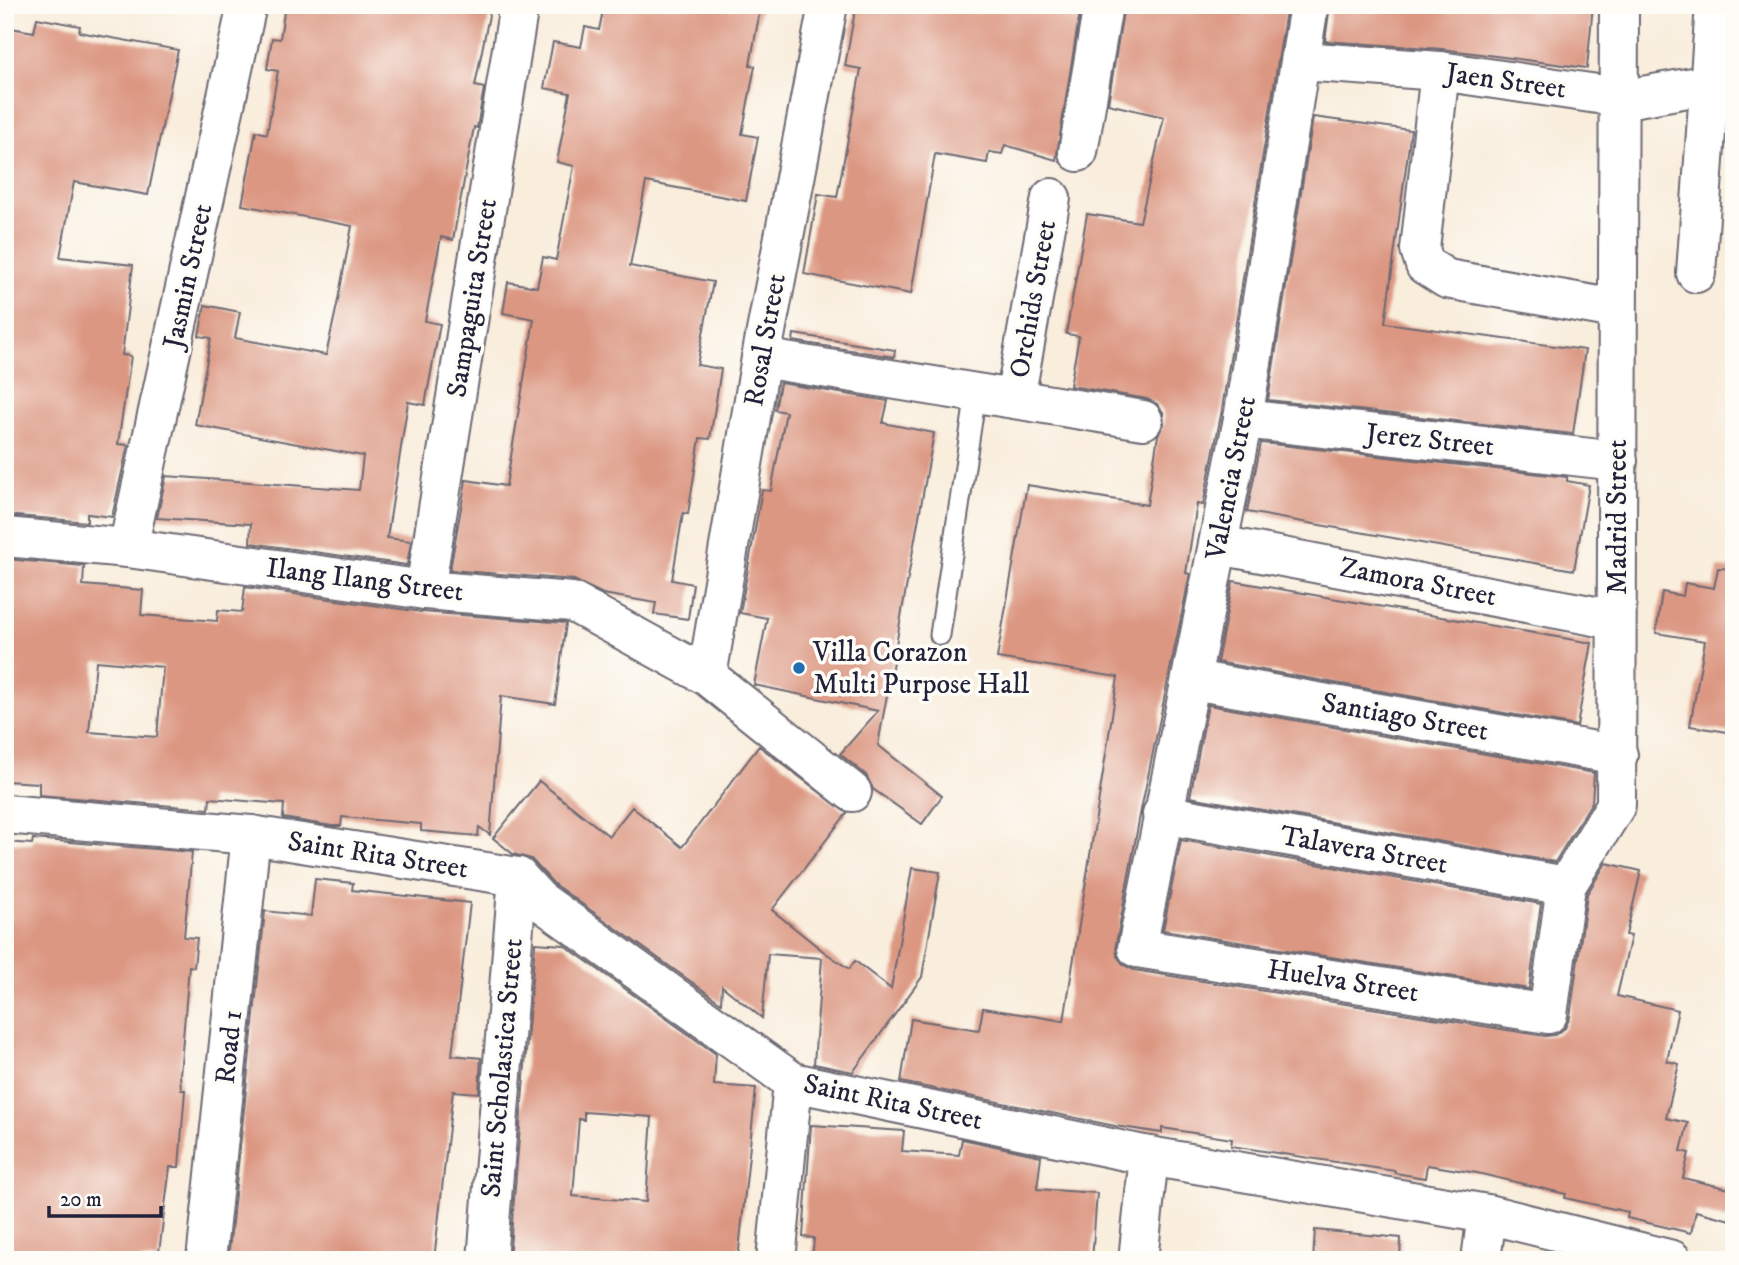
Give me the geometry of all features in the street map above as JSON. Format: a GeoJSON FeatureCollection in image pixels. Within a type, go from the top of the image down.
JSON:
{"type":"FeatureCollection","features":[{"type":"Feature","properties":{"kind":"street","name":"Jasmin Street"},"geometry":{"type":"LineString","coordinates":[[128,548],[247,5]]}},
{"type":"Feature","properties":{"kind":"street","name":"Sampaguita Street"},"geometry":{"type":"LineString","coordinates":[[425,590],[519,5]]}},
{"type":"Feature","properties":{"kind":"street","name":"Rosal Street"},"geometry":{"type":"LineString","coordinates":[[706,676],[761,358],[828,5]]}},
{"type":"Feature","properties":{"kind":"street"},"geometry":{"type":"LineString","coordinates":[[1078,152],[1103,5]]}},
{"type":"Feature","properties":{"kind":"street","name":"Valencia Street"},"geometry":{"type":"LineString","coordinates":[[1137,948],[1243,419],[1309,5]]}},
{"type":"Feature","properties":{"kind":"street","name":"Madrid Street"},"geometry":{"type":"LineString","coordinates":[[1548,1014],[1566,886],[1616,805],[1619,5]]}},
{"type":"Feature","properties":{"kind":"street"},"geometry":{"type":"LineString","coordinates":[[1696,273],[1714,5]]}},
{"type":"Feature","properties":{"kind":"street","name":"Jaen Street"},"geometry":{"type":"LineString","coordinates":[[1301,61],[1440,71],[1618,97],[1637,97],[1710,83]]}},
{"type":"Feature","properties":{"kind":"street"},"geometry":{"type":"LineString","coordinates":[[1440,71],[1420,249],[1425,265],[1447,279],[1616,309]]}},
{"type":"Feature","properties":{"kind":"street","name":"Orchids Street"},"geometry":{"type":"LineString","coordinates":[[1015,399],[1051,198]]}},
{"type":"Feature","properties":{"kind":"street"},"geometry":{"type":"LineString","coordinates":[[761,358],[1143,420]]}},
{"type":"Feature","properties":{"kind":"street","name":"Jerez Street"},"geometry":{"type":"LineString","coordinates":[[1243,419],[1618,461]]}},
{"type":"Feature","properties":{"kind":"street","name":"Ilang Ilang Street"},"geometry":{"type":"LineString","coordinates":[[5,537],[128,548],[425,590],[572,603],[706,676],[852,792]]}},
{"type":"Feature","properties":{"kind":"street","name":"Zamora Street"},"geometry":{"type":"LineString","coordinates":[[1219,545],[1616,620]]}},
{"type":"Feature","properties":{"kind":"street","name":"Santiago Street"},"geometry":{"type":"LineString","coordinates":[[1192,680],[1618,755]]}},
{"type":"Feature","properties":{"kind":"street","name":"Saint Rita Street"},"geometry":{"type":"LineString","coordinates":[[5,814],[251,835],[518,877],[539,900],[793,1082],[1149,1156],[1487,1214],[1672,1260]]}},
{"type":"Feature","properties":{"kind":"street","name":"Talavera Street"},"geometry":{"type":"LineString","coordinates":[[1162,814],[1566,886]]}},
{"type":"Feature","properties":{"kind":"street","name":"Road 1"},"geometry":{"type":"LineString","coordinates":[[206,1260],[251,835]]}},
{"type":"Feature","properties":{"kind":"street","name":"Saint Scholastica Street"},"geometry":{"type":"LineString","coordinates":[[487,1260],[518,877]]}},
{"type":"Feature","properties":{"kind":"street","name":"Huelva Street"},"geometry":{"type":"LineString","coordinates":[[1137,948],[1548,1014]]}},
{"type":"Feature","properties":{"kind":"street"},"geometry":{"type":"LineString","coordinates":[[776,1260],[793,1082]]}},
{"type":"Feature","properties":{"kind":"street"},"geometry":{"type":"LineString","coordinates":[[1138,1260],[1149,1156]]}},
{"type":"Feature","properties":{"kind":"street"},"geometry":{"type":"LineString","coordinates":[[1481,1260],[1487,1214]]}},
{"type":"Feature","properties":{"kind":"lane"},"geometry":{"type":"LineString","coordinates":[[940,635],[976,393]]}},
{"type":"Feature","properties":{"kind":"building"},"geometry":{"type":"Polygon","coordinates":[[[285,5],[491,5],[475,86],[484,88],[477,128],[474,127],[453,240],[441,237],[425,321],[440,324],[425,405],[408,402],[387,538],[411,541],[407,565],[250,543],[251,524],[157,518],[166,476],[359,490],[363,456],[195,425],[211,338],[199,336],[205,305],[240,312],[235,338],[326,355],[337,305],[352,226],[242,205],[256,131],[267,134],[278,71],[267,69],[272,38],[280,39],[285,5]]]}},
{"type":"Feature","properties":{"kind":"building"},"geometry":{"type":"Polygon","coordinates":[[[604,5],[761,5],[750,65],[755,66],[742,134],[758,137],[746,201],[646,182],[630,266],[713,282],[697,365],[721,369],[710,439],[700,438],[688,514],[683,513],[672,580],[693,584],[688,619],[654,614],[656,603],[603,594],[574,580],[450,570],[466,480],[506,486],[534,319],[503,313],[508,282],[537,287],[543,257],[556,260],[574,166],[557,162],[570,93],[544,88],[553,42],[581,47],[585,27],[599,30],[604,5]]]}},
{"type":"Feature","properties":{"kind":"building"},"geometry":{"type":"Polygon","coordinates":[[[856,5],[1081,5],[1056,160],[1005,145],[1002,154],[989,152],[987,163],[935,154],[911,294],[804,274],[818,194],[837,197],[861,69],[845,66],[856,5]]]}},
{"type":"Feature","properties":{"kind":"building"},"geometry":{"type":"Polygon","coordinates":[[[1124,5],[1204,5],[1237,12],[1239,5],[1287,5],[1221,415],[1203,505],[1197,504],[1186,573],[1190,574],[1141,810],[1116,944],[1117,956],[1124,965],[1134,970],[1545,1036],[1555,1035],[1565,1028],[1570,1017],[1587,894],[1606,863],[1641,871],[1626,935],[1631,936],[1617,996],[1678,1010],[1667,1061],[1679,1064],[1666,1118],[1688,1123],[1681,1151],[1689,1153],[1683,1178],[1734,1190],[1734,1221],[1696,1211],[1691,1233],[1627,1218],[1628,1212],[1565,1198],[1566,1194],[1477,1173],[1427,1165],[1425,1178],[1231,1146],[1232,1139],[1162,1128],[1162,1133],[1115,1126],[901,1082],[911,1019],[979,1030],[983,1008],[1064,1021],[1118,677],[997,658],[1027,485],[1147,505],[1158,435],[1164,424],[1163,412],[1157,404],[1147,399],[1070,386],[1079,336],[1066,334],[1087,214],[1140,222],[1164,117],[1108,104],[1124,5]]]}},
{"type":"Feature","properties":{"kind":"building"},"geometry":{"type":"Polygon","coordinates":[[[1330,5],[1593,5],[1587,68],[1442,49],[1325,41],[1330,5]]]}},
{"type":"Feature","properties":{"kind":"building"},"geometry":{"type":"Polygon","coordinates":[[[37,18],[80,26],[79,32],[178,50],[148,195],[74,182],[60,257],[133,265],[122,355],[131,356],[118,444],[128,445],[112,517],[87,514],[87,522],[5,515],[5,27],[34,32],[37,18]]]}},
{"type":"Feature","properties":{"kind":"building"},"geometry":{"type":"Polygon","coordinates":[[[1313,117],[1411,130],[1385,323],[1585,350],[1573,434],[1268,400],[1313,117]]]}},
{"type":"Feature","properties":{"kind":"building"},"geometry":{"type":"Polygon","coordinates":[[[794,334],[895,350],[894,357],[793,341],[794,334]]]}},
{"type":"Feature","properties":{"kind":"building"},"geometry":{"type":"Polygon","coordinates":[[[780,383],[888,401],[883,423],[934,433],[878,745],[942,796],[922,824],[873,789],[866,775],[840,754],[878,711],[754,685],[767,618],[740,613],[762,490],[771,491],[786,412],[775,410],[780,383]]]}},
{"type":"Feature","properties":{"kind":"building"},"geometry":{"type":"Polygon","coordinates":[[[1261,443],[1567,477],[1567,481],[1589,485],[1574,570],[1247,512],[1261,443]]]}},
{"type":"Feature","properties":{"kind":"building"},"geometry":{"type":"Polygon","coordinates":[[[5,559],[84,566],[83,585],[143,590],[141,615],[217,621],[218,610],[242,612],[245,587],[422,612],[566,623],[555,704],[501,696],[490,835],[479,827],[478,836],[421,831],[421,824],[342,817],[341,826],[332,826],[283,818],[284,804],[210,798],[209,809],[39,795],[39,783],[5,781],[5,559]],[[96,661],[89,732],[157,737],[163,667],[96,661]]]}},
{"type":"Feature","properties":{"kind":"building"},"geometry":{"type":"Polygon","coordinates":[[[1718,568],[1734,569],[1734,733],[1690,726],[1705,641],[1656,633],[1662,592],[1683,596],[1685,583],[1714,588],[1718,568]]]}},
{"type":"Feature","properties":{"kind":"building"},"geometry":{"type":"Polygon","coordinates":[[[1233,581],[1592,643],[1577,726],[1217,662],[1233,581]]]}},
{"type":"Feature","properties":{"kind":"building"},"geometry":{"type":"Polygon","coordinates":[[[1208,705],[1594,773],[1592,802],[1555,862],[1190,797],[1208,705]]]}},
{"type":"Feature","properties":{"kind":"building"},"geometry":{"type":"Polygon","coordinates":[[[759,746],[847,813],[772,910],[823,951],[849,969],[855,961],[891,989],[912,868],[940,872],[922,977],[853,1072],[814,1064],[822,958],[768,954],[762,1018],[722,986],[721,1003],[554,884],[531,859],[513,854],[493,838],[539,781],[609,836],[632,807],[682,847],[759,746]]]}},
{"type":"Feature","properties":{"kind":"building"},"geometry":{"type":"Polygon","coordinates":[[[33,839],[192,852],[184,937],[197,938],[194,967],[189,966],[180,1075],[181,1090],[185,1090],[179,1167],[170,1167],[158,1260],[5,1260],[5,842],[32,844],[33,839]]]}},
{"type":"Feature","properties":{"kind":"building"},"geometry":{"type":"Polygon","coordinates":[[[1181,840],[1541,904],[1529,989],[1163,930],[1181,840]]]}},
{"type":"Feature","properties":{"kind":"building"},"geometry":{"type":"Polygon","coordinates":[[[315,879],[353,883],[352,890],[470,903],[452,1055],[481,1058],[479,1093],[453,1091],[434,1260],[228,1260],[265,911],[311,916],[315,879]]]}},
{"type":"Feature","properties":{"kind":"building"},"geometry":{"type":"Polygon","coordinates":[[[535,943],[564,945],[716,1054],[714,1085],[756,1088],[738,1260],[509,1260],[535,943]],[[584,1112],[584,1120],[579,1119],[573,1196],[646,1202],[652,1117],[584,1112]]]}},
{"type":"Feature","properties":{"kind":"building"},"geometry":{"type":"Polygon","coordinates":[[[811,1125],[904,1131],[902,1151],[959,1155],[962,1139],[1041,1156],[1037,1189],[1097,1193],[1092,1260],[812,1260],[814,1238],[803,1237],[811,1125]]]}},
{"type":"Feature","properties":{"kind":"building"},"geometry":{"type":"Polygon","coordinates":[[[1315,1230],[1401,1238],[1400,1260],[1313,1260],[1315,1230]]]}},
{"type":"Feature","properties":{"kind":"place","name":"Villa Corazon Multi Purpose Hall"},"geometry":{"type":"Point","coordinates":[799,668]}}]}
